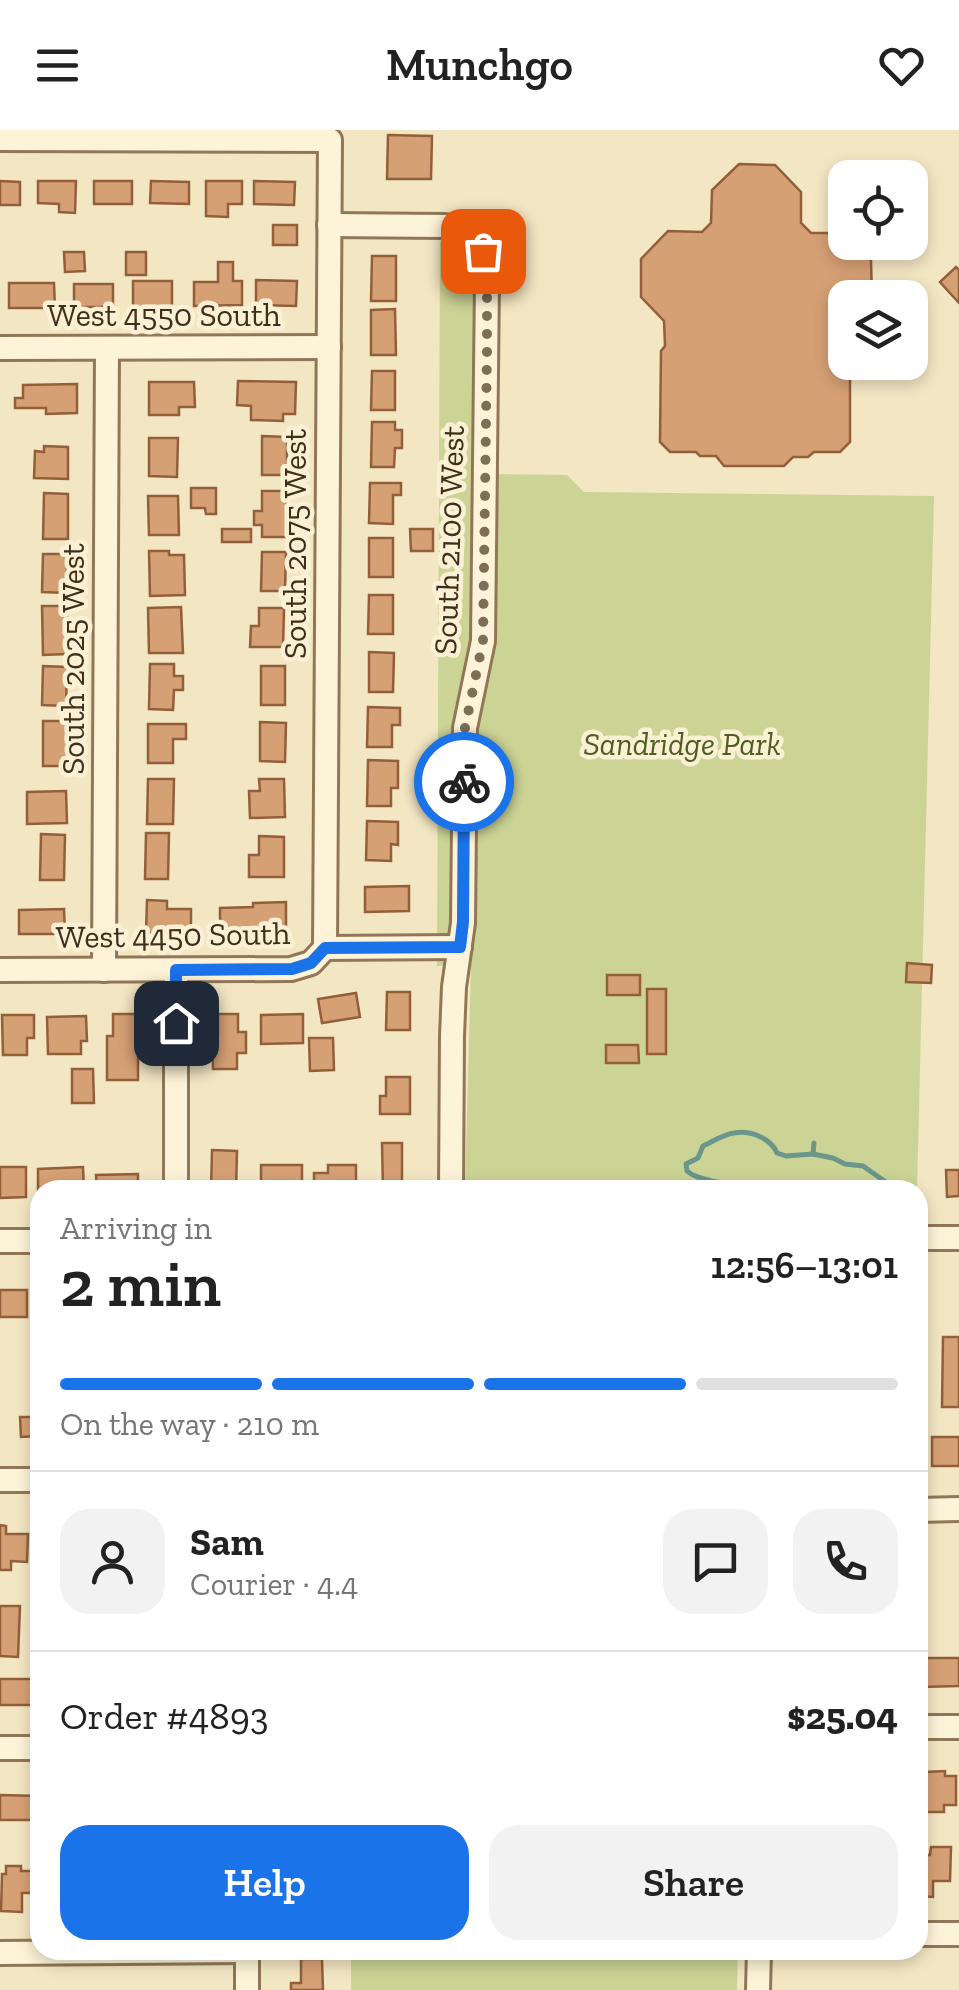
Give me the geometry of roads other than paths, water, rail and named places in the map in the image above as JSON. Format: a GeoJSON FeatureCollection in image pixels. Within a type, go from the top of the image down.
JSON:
{"type":"FeatureCollection","features":[{"type":"Feature","properties":{"kind":"street","name":"South 2075 West"},"geometry":{"type":"LineString","coordinates":[[12,136],[330,140],[325,948]]}},
{"type":"Feature","properties":{"kind":"street","name":"South 2100 West"},"geometry":{"type":"LineString","coordinates":[[329,225],[445,226],[483,251],[487,282],[483,641],[465,728],[463,922],[454,987],[451,1180]]}},
{"type":"Feature","properties":{"kind":"street","name":"West 4550 South"},"geometry":{"type":"LineString","coordinates":[[0,348],[329,347]]}},
{"type":"Feature","properties":{"kind":"street","name":"South 2025 West"},"geometry":{"type":"LineString","coordinates":[[104,970],[107,348]]}},
{"type":"Feature","properties":{"kind":"street","name":"West 4450 South"},"geometry":{"type":"LineString","coordinates":[[0,970],[292,969],[311,963],[325,948],[460,947]]}},
{"type":"Feature","properties":{"kind":"street"},"geometry":{"type":"LineString","coordinates":[[176,970],[176,1180]]}},
{"type":"Feature","properties":{"kind":"street"},"geometry":{"type":"LineString","coordinates":[[928,1238],[959,1238]]}},
{"type":"Feature","properties":{"kind":"street"},"geometry":{"type":"LineString","coordinates":[[0,1241],[30,1240]]}},
{"type":"Feature","properties":{"kind":"street"},"geometry":{"type":"LineString","coordinates":[[0,1480],[30,1480]]}},
{"type":"Feature","properties":{"kind":"street"},"geometry":{"type":"LineString","coordinates":[[928,1510],[959,1509]]}},
{"type":"Feature","properties":{"kind":"street"},"geometry":{"type":"LineString","coordinates":[[928,1727],[959,1726]]}},
{"type":"Feature","properties":{"kind":"street"},"geometry":{"type":"LineString","coordinates":[[0,1748],[30,1748]]}},
{"type":"Feature","properties":{"kind":"street"},"geometry":{"type":"LineString","coordinates":[[928,1934],[959,1934]]}},
{"type":"Feature","properties":{"kind":"street"},"geometry":{"type":"LineString","coordinates":[[0,1953],[30,1953]]}},
{"type":"Feature","properties":{"kind":"street"},"geometry":{"type":"LineString","coordinates":[[247,1960],[247,1990]]}},
{"type":"Feature","properties":{"kind":"street"},"geometry":{"type":"LineString","coordinates":[[758,1960],[758,1990]]}},
{"type":"Feature","properties":{"kind":"waterway"},"geometry":{"type":"LineString","coordinates":[[708,1180],[687,1171],[686,1164],[698,1158],[703,1146],[722,1136],[759,1136],[786,1156],[813,1154],[814,1143]]}},
{"type":"Feature","properties":{"kind":"waterway"},"geometry":{"type":"LineString","coordinates":[[813,1154],[863,1166],[883,1180]]}},
{"type":"Feature","properties":{"kind":"park label","name":"Sandridge Park"},"geometry":{"type":"Point","coordinates":[682,744]}}]}
